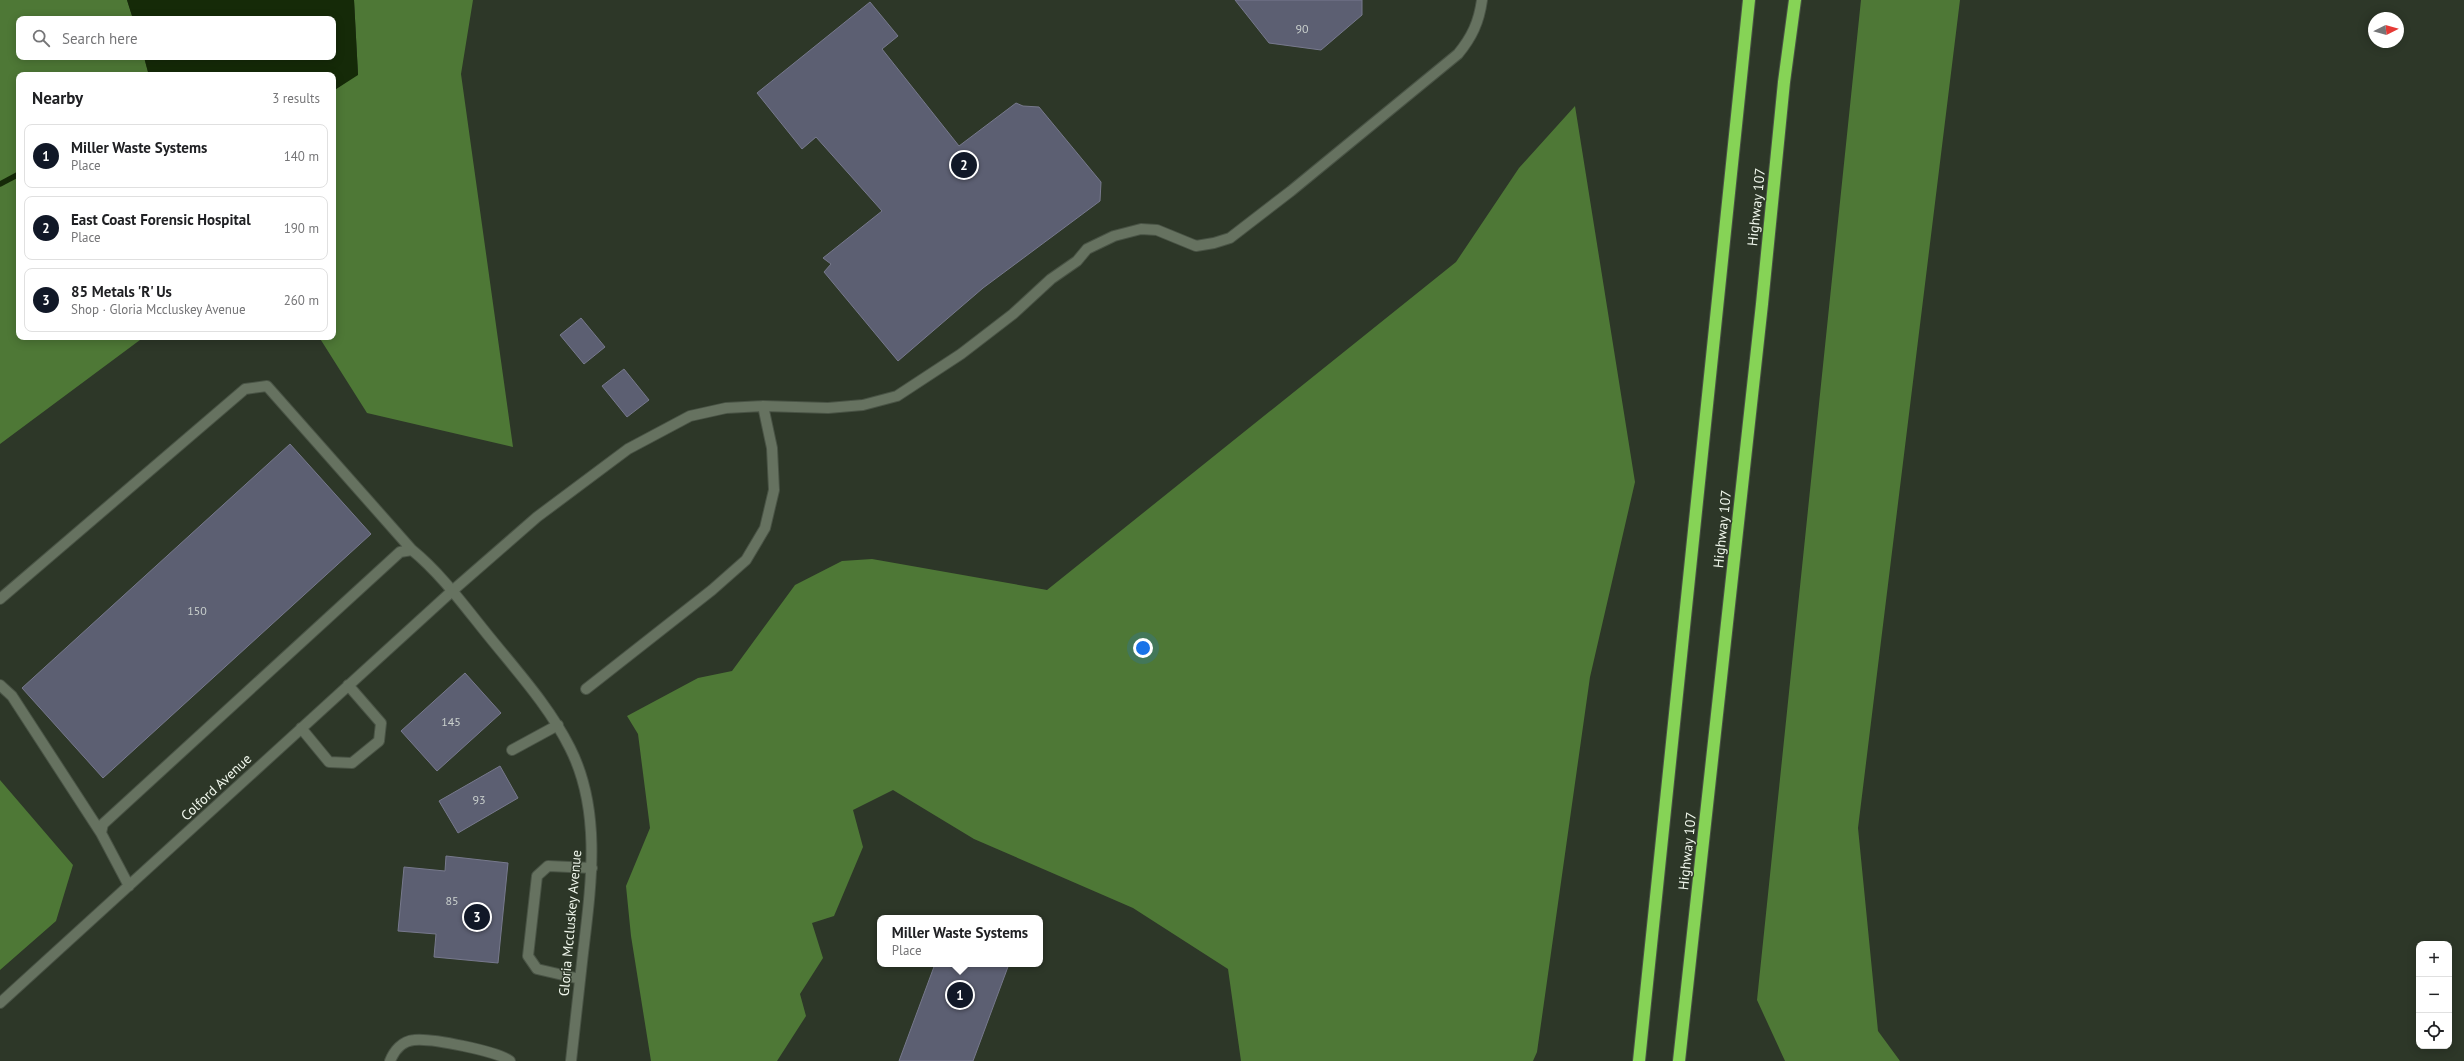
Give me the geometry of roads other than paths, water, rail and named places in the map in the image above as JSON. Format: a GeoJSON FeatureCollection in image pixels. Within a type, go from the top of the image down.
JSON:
{"type":"FeatureCollection","features":[{"type":"Feature","properties":{"kind":"highway","name":"Highway 107"},"geometry":{"type":"LineString","coordinates":[[1639,1061],[1749,0]]}},
{"type":"Feature","properties":{"kind":"highway","name":"Highway 107"},"geometry":{"type":"LineString","coordinates":[[1679,1061],[1760,320],[1784,82],[1795,0]]}},
{"type":"Feature","properties":{"kind":"street","name":"Colford Avenue"},"geometry":{"type":"LineString","coordinates":[[0,1003],[348,685],[537,516],[628,449],[690,416],[726,408],[763,406],[828,408],[863,406],[898,396],[961,354],[1013,314],[1051,280],[1077,261],[1087,249],[1114,236],[1141,229],[1157,230],[1196,246],[1214,244],[1230,238],[1298,186],[1458,54],[1470,39],[1479,20],[1482,0]]}},
{"type":"Feature","properties":{"kind":"street","name":"Gloria Mccluskey Avenue"},"geometry":{"type":"LineString","coordinates":[[0,599],[245,389],[267,386],[412,550],[433,568],[451,592],[527,683],[558,725],[571,749],[581,776],[590,823],[592,868],[571,1061]]}},
{"type":"Feature","properties":{"kind":"street"},"geometry":{"type":"LineString","coordinates":[[586,689],[746,560],[765,528],[774,490],[772,448],[763,406]]}},
{"type":"Feature","properties":{"kind":"street"},"geometry":{"type":"LineString","coordinates":[[101,833],[103,824],[400,552],[412,550]]}},
{"type":"Feature","properties":{"kind":"street"},"geometry":{"type":"LineString","coordinates":[[0,685],[12,696],[101,833],[129,886]]}},
{"type":"Feature","properties":{"kind":"street"},"geometry":{"type":"LineString","coordinates":[[301,728],[329,762],[352,763],[379,741],[381,723],[348,685]]}},
{"type":"Feature","properties":{"kind":"street"},"geometry":{"type":"LineString","coordinates":[[512,750],[558,725]]}},
{"type":"Feature","properties":{"kind":"street"},"geometry":{"type":"LineString","coordinates":[[580,979],[537,969],[528,956],[537,876],[548,866],[592,868]]}},
{"type":"Feature","properties":{"kind":"street"},"geometry":{"type":"LineString","coordinates":[[390,1061],[394,1050],[413,1040],[487,1050],[510,1061]]}},
{"type":"Feature","properties":{"kind":"waterway"},"geometry":{"type":"LineString","coordinates":[[0,184],[16,176]]}},
{"type":"Feature","properties":{"kind":"place","name":"East Coast Forensic Hospital"},"geometry":{"type":"Point","coordinates":[964,165]}},
{"type":"Feature","properties":{"kind":"place","name":"85 Metals 'R' Us"},"geometry":{"type":"Point","coordinates":[477,917]}},
{"type":"Feature","properties":{"kind":"place","name":"Miller Waste Systems"},"geometry":{"type":"Point","coordinates":[960,995]}}]}
